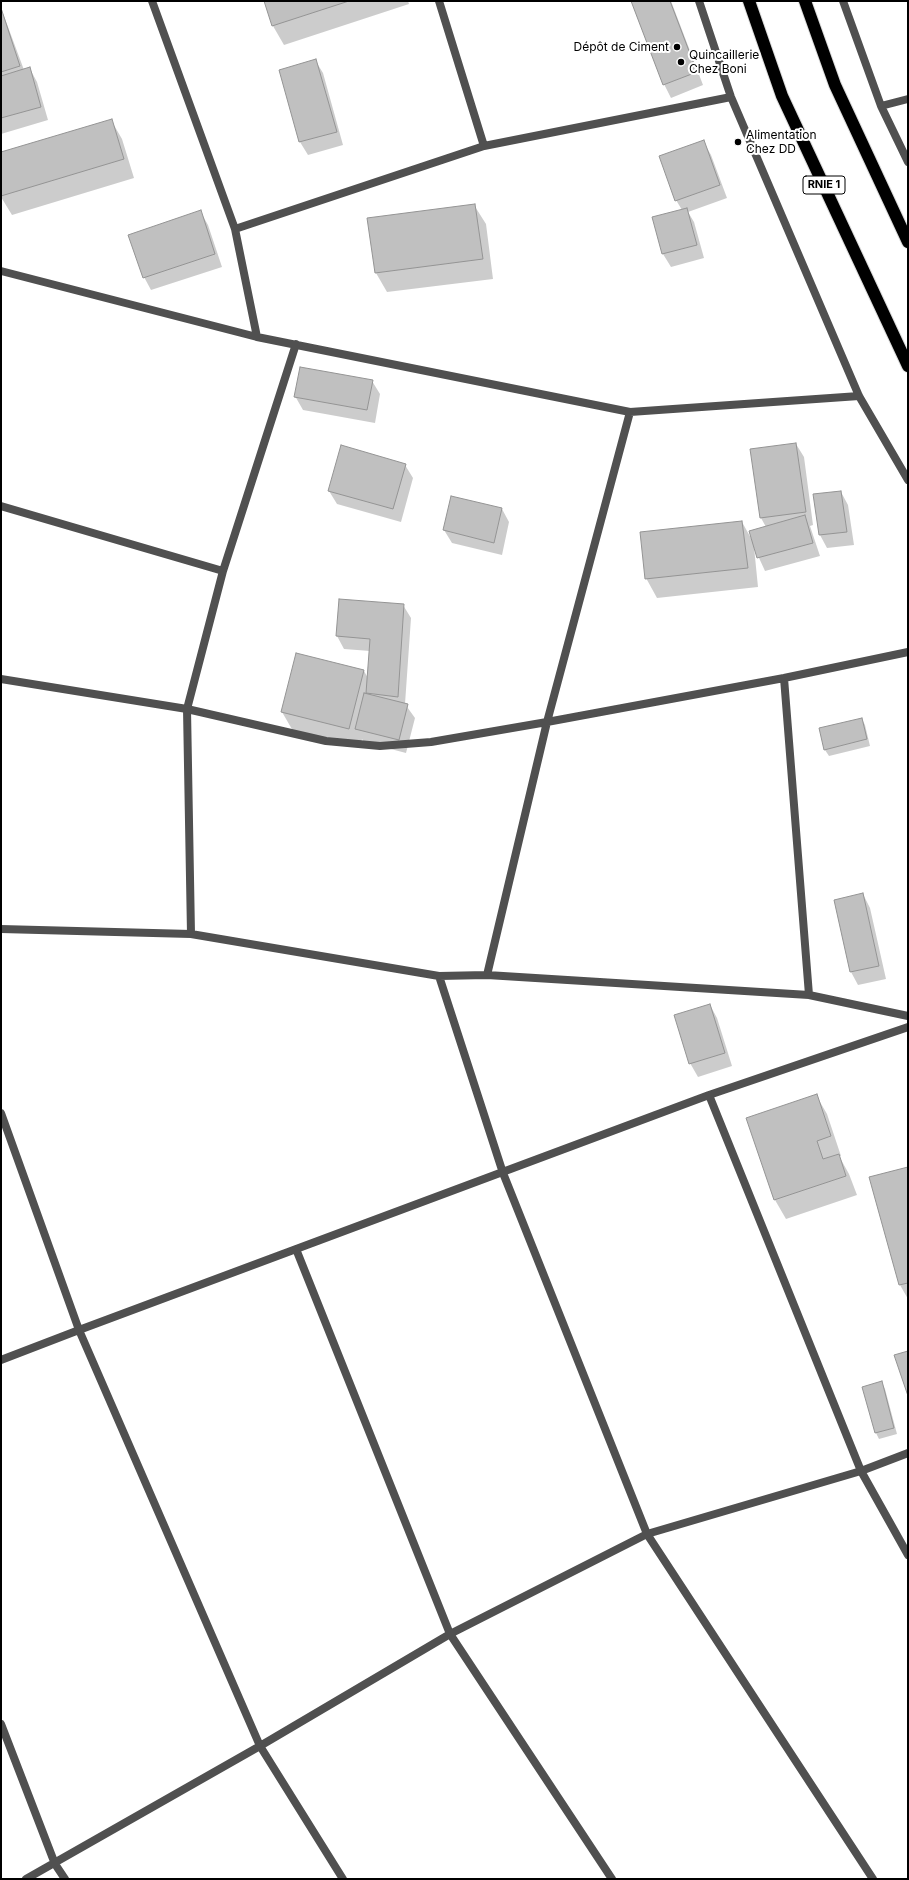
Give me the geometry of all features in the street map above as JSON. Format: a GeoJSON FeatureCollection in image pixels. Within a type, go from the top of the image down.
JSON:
{"type":"FeatureCollection","features":[{"type":"Feature","properties":{"kind":"highway","name":"RNIE 1"},"geometry":{"type":"LineString","coordinates":[[749,1],[782,96],[908,366]]}},
{"type":"Feature","properties":{"kind":"highway"},"geometry":{"type":"LineString","coordinates":[[805,1],[835,85],[908,242]]}},
{"type":"Feature","properties":{"kind":"street"},"geometry":{"type":"LineString","coordinates":[[152,1],[235,229],[257,337]]}},
{"type":"Feature","properties":{"kind":"street"},"geometry":{"type":"LineString","coordinates":[[439,1],[484,146]]}},
{"type":"Feature","properties":{"kind":"street"},"geometry":{"type":"LineString","coordinates":[[699,1],[731,97],[859,396],[908,480]]}},
{"type":"Feature","properties":{"kind":"street"},"geometry":{"type":"LineString","coordinates":[[843,1],[881,106],[908,162]]}},
{"type":"Feature","properties":{"kind":"street"},"geometry":{"type":"LineString","coordinates":[[235,229],[484,146],[731,97]]}},
{"type":"Feature","properties":{"kind":"street"},"geometry":{"type":"LineString","coordinates":[[881,106],[908,99]]}},
{"type":"Feature","properties":{"kind":"street"},"geometry":{"type":"LineString","coordinates":[[2,273],[257,337],[630,412],[859,396]]}},
{"type":"Feature","properties":{"kind":"street"},"geometry":{"type":"LineString","coordinates":[[191,934],[187,709],[223,571],[296,344]]}},
{"type":"Feature","properties":{"kind":"street"},"geometry":{"type":"LineString","coordinates":[[487,976],[546,722],[630,412]]}},
{"type":"Feature","properties":{"kind":"street"},"geometry":{"type":"LineString","coordinates":[[1,506],[223,571]]}},
{"type":"Feature","properties":{"kind":"street"},"geometry":{"type":"LineString","coordinates":[[1,679],[187,709],[326,741],[380,746],[431,742],[546,722],[784,678],[908,652]]}},
{"type":"Feature","properties":{"kind":"street"},"geometry":{"type":"LineString","coordinates":[[784,678],[809,995]]}},
{"type":"Feature","properties":{"kind":"street"},"geometry":{"type":"LineString","coordinates":[[1,929],[191,934],[439,976],[487,976],[809,995],[908,1016]]}},
{"type":"Feature","properties":{"kind":"street"},"geometry":{"type":"LineString","coordinates":[[439,976],[503,1173],[647,1534],[873,1879]]}},
{"type":"Feature","properties":{"kind":"street"},"geometry":{"type":"LineString","coordinates":[[1,1360],[709,1095],[908,1027]]}},
{"type":"Feature","properties":{"kind":"street"},"geometry":{"type":"LineString","coordinates":[[709,1095],[861,1471],[908,1555]]}},
{"type":"Feature","properties":{"kind":"street"},"geometry":{"type":"LineString","coordinates":[[1,1113],[79,1330],[260,1746],[343,1879]]}},
{"type":"Feature","properties":{"kind":"street"},"geometry":{"type":"LineString","coordinates":[[296,1249],[450,1634],[612,1879]]}},
{"type":"Feature","properties":{"kind":"street"},"geometry":{"type":"LineString","coordinates":[[26,1879],[56,1864],[450,1634],[647,1534],[861,1471],[908,1453]]}},
{"type":"Feature","properties":{"kind":"street"},"geometry":{"type":"LineString","coordinates":[[1,1724],[56,1864],[65,1879]]}},
{"type":"Feature","properties":{"kind":"building"},"geometry":{"type":"Polygon","coordinates":[[[264,1],[349,1],[272,26],[264,1]]]}},
{"type":"Feature","properties":{"kind":"building"},"geometry":{"type":"Polygon","coordinates":[[[631,1],[670,1],[697,72],[663,85],[631,1]]]}},
{"type":"Feature","properties":{"kind":"building"},"geometry":{"type":"Polygon","coordinates":[[[2,11],[20,66],[1,72],[1,12],[2,11]]]}},
{"type":"Feature","properties":{"kind":"building"},"geometry":{"type":"Polygon","coordinates":[[[316,59],[337,132],[299,142],[279,70],[316,59]]]}},
{"type":"Feature","properties":{"kind":"building"},"geometry":{"type":"Polygon","coordinates":[[[30,67],[41,107],[1,118],[1,76],[30,67]]]}},
{"type":"Feature","properties":{"kind":"building"},"geometry":{"type":"Polygon","coordinates":[[[112,119],[124,159],[1,196],[1,152],[112,119]]]}},
{"type":"Feature","properties":{"kind":"building"},"geometry":{"type":"Polygon","coordinates":[[[704,140],[720,185],[675,201],[659,156],[704,140]]]}},
{"type":"Feature","properties":{"kind":"building"},"geometry":{"type":"Polygon","coordinates":[[[475,204],[483,259],[375,273],[367,218],[475,204]]]}},
{"type":"Feature","properties":{"kind":"building"},"geometry":{"type":"Polygon","coordinates":[[[687,208],[697,245],[662,254],[652,217],[687,208]]]}},
{"type":"Feature","properties":{"kind":"building"},"geometry":{"type":"Polygon","coordinates":[[[201,210],[215,254],[143,278],[128,235],[201,210]]]}},
{"type":"Feature","properties":{"kind":"building"},"geometry":{"type":"Polygon","coordinates":[[[300,367],[373,380],[367,410],[294,397],[300,367]]]}},
{"type":"Feature","properties":{"kind":"building"},"geometry":{"type":"Polygon","coordinates":[[[796,443],[806,512],[760,518],[750,449],[796,443]]]}},
{"type":"Feature","properties":{"kind":"building"},"geometry":{"type":"Polygon","coordinates":[[[341,445],[406,464],[393,509],[328,491],[341,445]]]}},
{"type":"Feature","properties":{"kind":"building"},"geometry":{"type":"Polygon","coordinates":[[[841,491],[847,532],[819,535],[813,494],[841,491]]]}},
{"type":"Feature","properties":{"kind":"building"},"geometry":{"type":"Polygon","coordinates":[[[451,496],[502,508],[494,543],[443,530],[451,496]]]}},
{"type":"Feature","properties":{"kind":"building"},"geometry":{"type":"Polygon","coordinates":[[[805,515],[813,543],[757,558],[749,531],[805,515]]]}},
{"type":"Feature","properties":{"kind":"building"},"geometry":{"type":"Polygon","coordinates":[[[742,521],[748,568],[645,579],[640,532],[742,521]]]}},
{"type":"Feature","properties":{"kind":"building"},"geometry":{"type":"Polygon","coordinates":[[[339,599],[404,604],[398,697],[366,693],[370,639],[336,636],[339,599]]]}},
{"type":"Feature","properties":{"kind":"building"},"geometry":{"type":"Polygon","coordinates":[[[296,653],[364,670],[349,729],[281,712],[296,653]]]}},
{"type":"Feature","properties":{"kind":"building"},"geometry":{"type":"Polygon","coordinates":[[[364,693],[408,704],[399,740],[355,729],[364,693]]]}},
{"type":"Feature","properties":{"kind":"building"},"geometry":{"type":"Polygon","coordinates":[[[862,718],[867,739],[824,750],[819,728],[862,718]]]}},
{"type":"Feature","properties":{"kind":"building"},"geometry":{"type":"Polygon","coordinates":[[[863,893],[879,966],[850,972],[834,900],[863,893]]]}},
{"type":"Feature","properties":{"kind":"building"},"geometry":{"type":"Polygon","coordinates":[[[710,1004],[725,1053],[689,1064],[674,1015],[710,1004]]]}},
{"type":"Feature","properties":{"kind":"building"},"geometry":{"type":"Polygon","coordinates":[[[817,1094],[831,1136],[817,1141],[823,1159],[839,1154],[846,1176],[774,1200],[746,1118],[817,1094]]]}},
{"type":"Feature","properties":{"kind":"building"},"geometry":{"type":"Polygon","coordinates":[[[908,1167],[908,1283],[899,1285],[869,1177],[908,1167]]]}},
{"type":"Feature","properties":{"kind":"building"},"geometry":{"type":"Polygon","coordinates":[[[908,1351],[908,1396],[894,1355],[908,1351]]]}},
{"type":"Feature","properties":{"kind":"building"},"geometry":{"type":"Polygon","coordinates":[[[882,1381],[894,1428],[875,1433],[862,1387],[882,1381]]]}},
{"type":"Feature","properties":{"kind":"place","name":"Dépôt de Ciment"},"geometry":{"type":"Point","coordinates":[677,47]}},
{"type":"Feature","properties":{"kind":"place","name":"Quincaillerie Chez Boni"},"geometry":{"type":"Point","coordinates":[681,62]}},
{"type":"Feature","properties":{"kind":"place","name":"Alimentation Chez DD"},"geometry":{"type":"Point","coordinates":[738,142]}}]}
